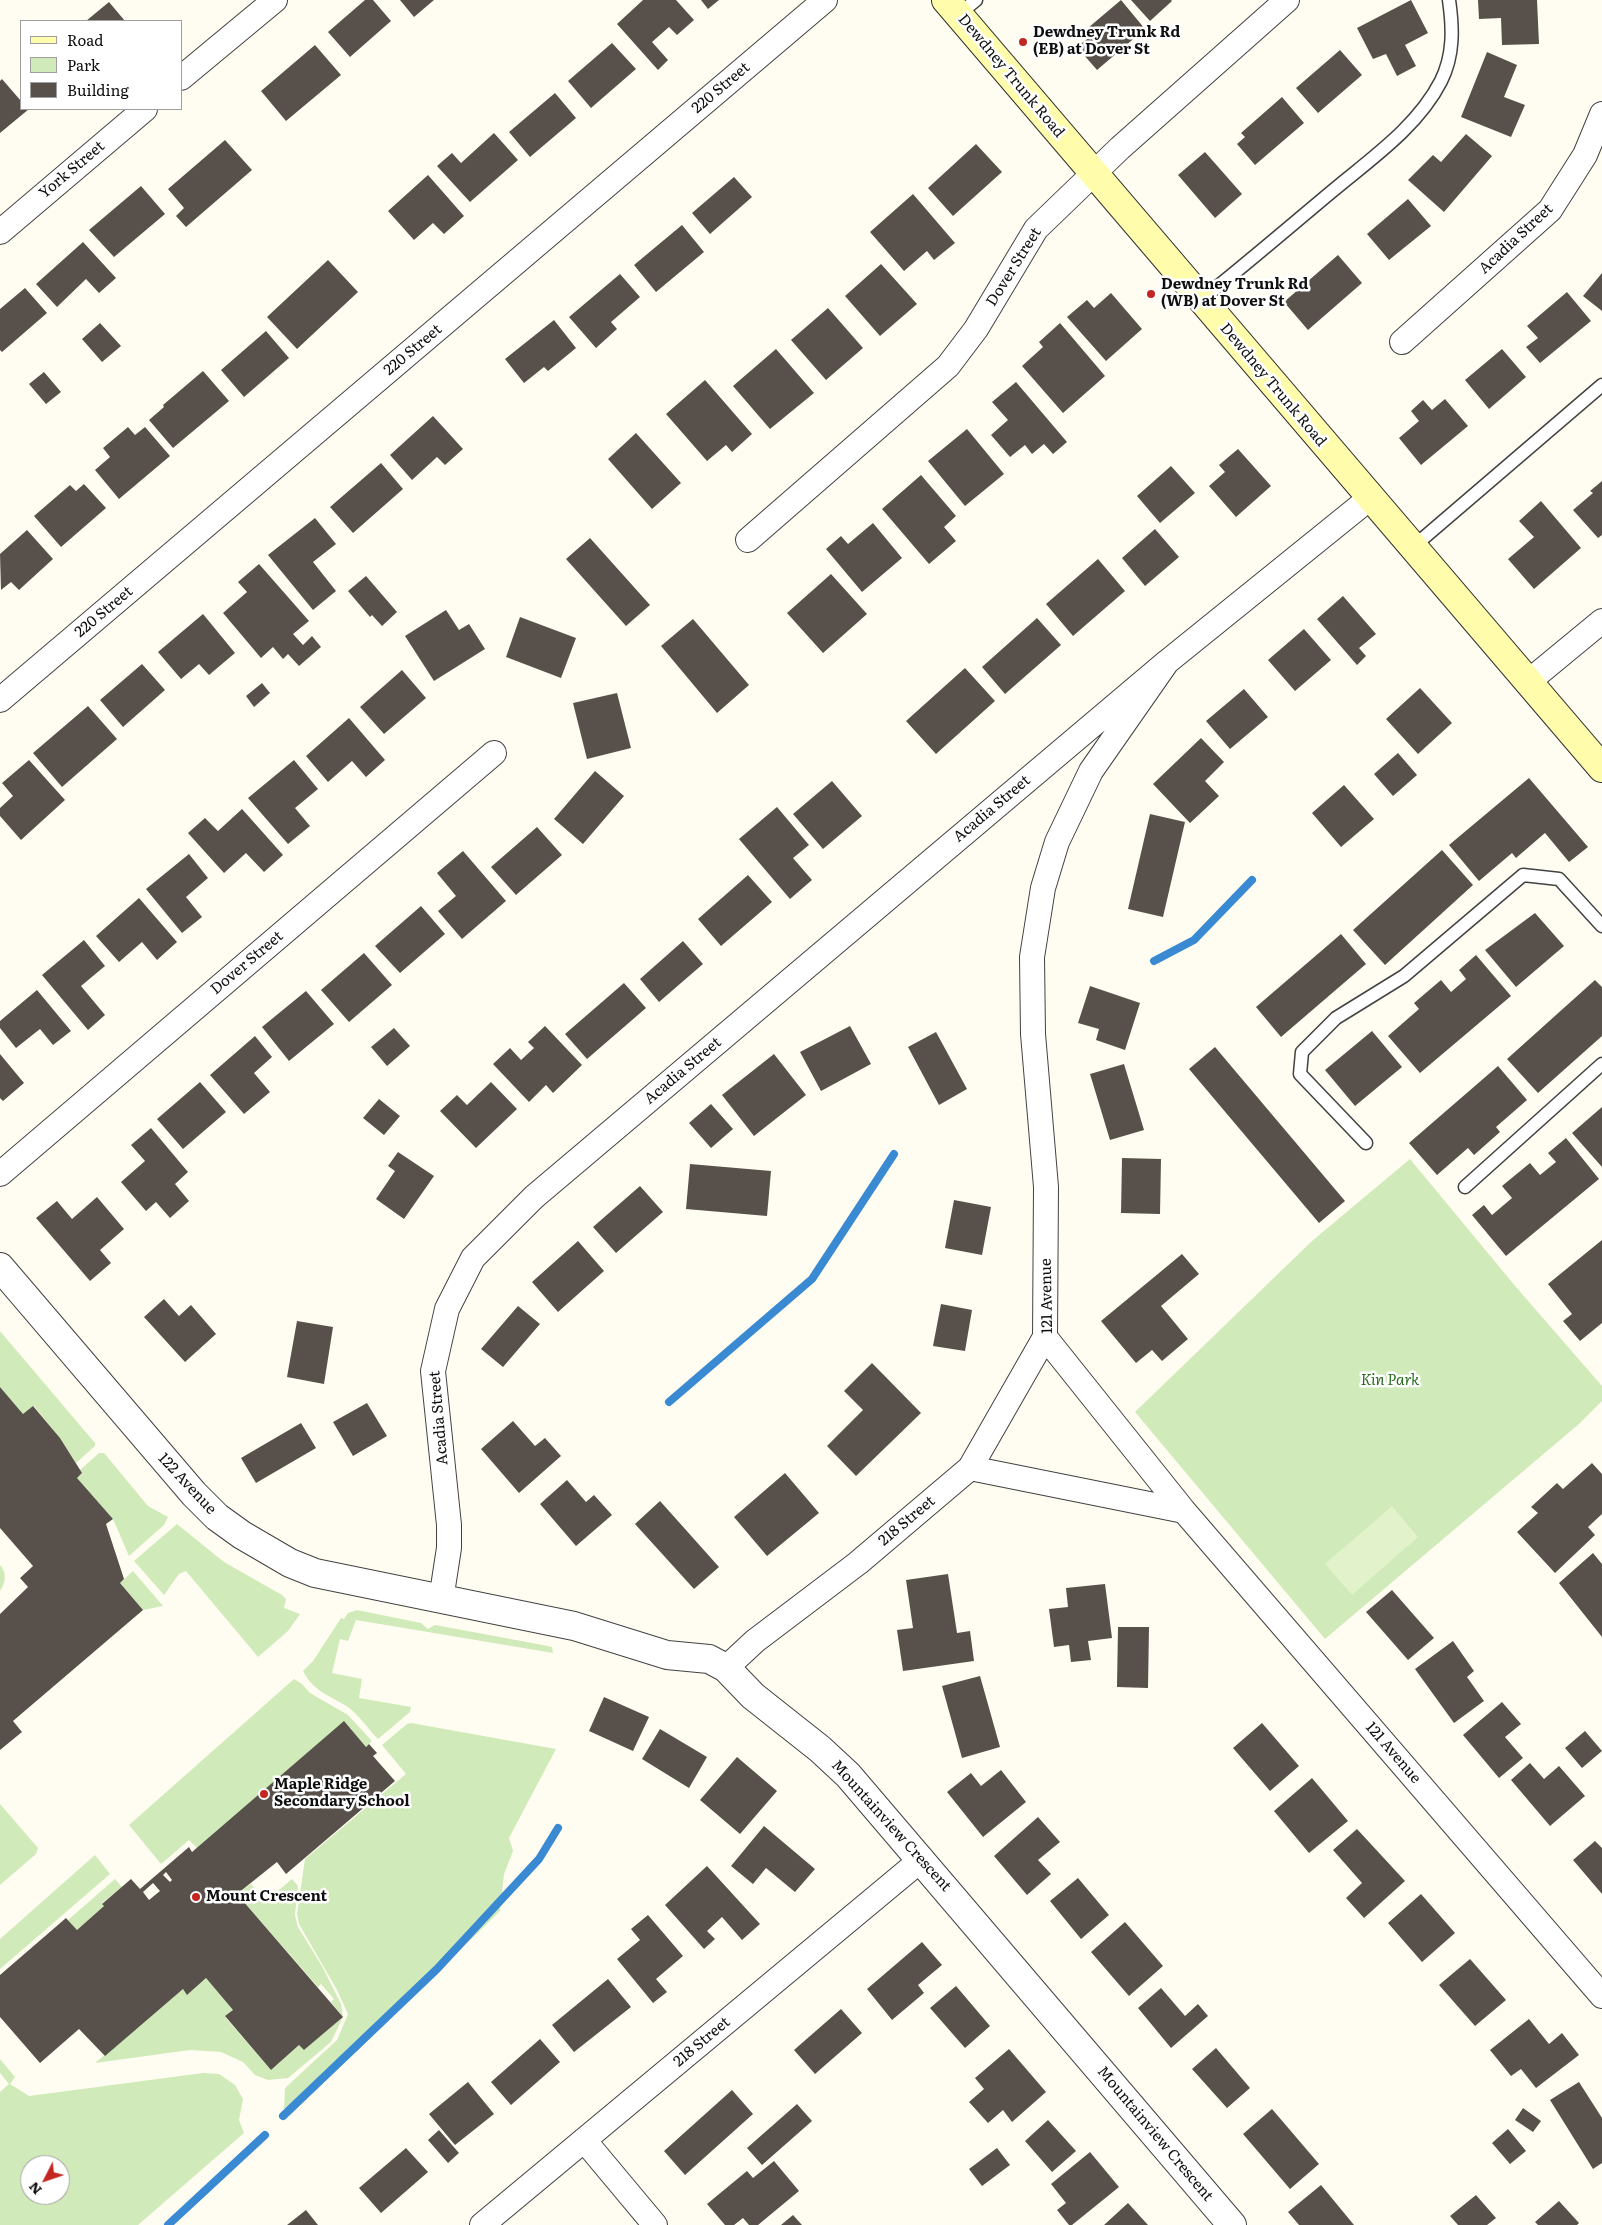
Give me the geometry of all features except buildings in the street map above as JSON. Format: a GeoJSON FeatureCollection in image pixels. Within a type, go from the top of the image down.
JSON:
{"type":"FeatureCollection","features":[{"type":"Feature","properties":{"kind":"main road","name":"Dewdney Trunk Road"},"geometry":{"type":"LineString","coordinates":[[960,5],[1093,173],[1602,768]]}},
{"type":"Feature","properties":{"kind":"street"},"geometry":{"type":"LineString","coordinates":[[182,77],[275,0]]}},
{"type":"Feature","properties":{"kind":"street","name":"220 Street"},"geometry":{"type":"LineString","coordinates":[[0,700],[825,0]]}},
{"type":"Feature","properties":{"kind":"street","name":"Dover Street"},"geometry":{"type":"LineString","coordinates":[[748,540],[948,366],[976,328],[1036,229],[1093,173],[1287,0]]}},
{"type":"Feature","properties":{"kind":"street","name":"York Street"},"geometry":{"type":"LineString","coordinates":[[0,232],[144,110]]}},
{"type":"Feature","properties":{"kind":"street","name":"Acadia Street"},"geometry":{"type":"LineString","coordinates":[[1402,342],[1550,210],[1585,155],[1602,114]]}},
{"type":"Feature","properties":{"kind":"street","name":"Acadia Street"},"geometry":{"type":"LineString","coordinates":[[440,1600],[449,1548],[449,1525],[433,1371],[447,1309],[472,1258],[534,1196],[1166,662],[1370,498]]}},
{"type":"Feature","properties":{"kind":"street"},"geometry":{"type":"LineString","coordinates":[[1528,682],[1602,621]]}},
{"type":"Feature","properties":{"kind":"street","name":"Acadia Street"},"geometry":{"type":"LineString","coordinates":[[1033,1034],[1032,957],[1043,888],[1057,842],[1091,771],[1166,662]]}},
{"type":"Feature","properties":{"kind":"street","name":"Dover Street"},"geometry":{"type":"LineString","coordinates":[[0,1174],[494,753]]}},
{"type":"Feature","properties":{"kind":"street","name":"121 Avenue"},"geometry":{"type":"LineString","coordinates":[[1033,1034],[1046,1187],[1045,1337],[1184,1511],[1602,1996]]}},
{"type":"Feature","properties":{"kind":"street","name":"122 Avenue"},"geometry":{"type":"LineString","coordinates":[[0,1267],[194,1494],[230,1526],[266,1550],[290,1563],[315,1573],[440,1600]]}},
{"type":"Feature","properties":{"kind":"street","name":"218 Street"},"geometry":{"type":"LineString","coordinates":[[726,1668],[755,1641],[858,1563],[970,1468],[1045,1337]]}},
{"type":"Feature","properties":{"kind":"street"},"geometry":{"type":"LineString","coordinates":[[970,1468],[1184,1511]]}},
{"type":"Feature","properties":{"kind":"street","name":"Mountainview Crescent"},"geometry":{"type":"LineString","coordinates":[[440,1600],[574,1626],[659,1653],[701,1657],[726,1668],[753,1696],[835,1761],[922,1859],[1232,2225]]}},
{"type":"Feature","properties":{"kind":"street","name":"218 Street"},"geometry":{"type":"LineString","coordinates":[[482,2225],[922,1859]]}},
{"type":"Feature","properties":{"kind":"street"},"geometry":{"type":"LineString","coordinates":[[584,2140],[655,2225]]}},
{"type":"Feature","properties":{"kind":"lane"},"geometry":{"type":"LineString","coordinates":[[1201,300],[1394,139],[1426,107],[1442,80],[1450,56],[1453,31],[1449,0]]}},
{"type":"Feature","properties":{"kind":"lane"},"geometry":{"type":"LineString","coordinates":[[1413,547],[1602,385]]}},
{"type":"Feature","properties":{"kind":"lane"},"geometry":{"type":"LineString","coordinates":[[1366,1143],[1300,1074],[1302,1052],[1336,1018],[1404,976],[1523,875],[1559,879],[1602,926]]}},
{"type":"Feature","properties":{"kind":"lane"},"geometry":{"type":"LineString","coordinates":[[1465,1187],[1602,1064]]}},
{"type":"Feature","properties":{"kind":"green space","name":"Kin Park"},"geometry":{"type":"Polygon","coordinates":[[[1410,1159],[1516,1287],[1602,1386],[1602,1401],[1579,1424],[1325,1639],[1135,1412],[1312,1241],[1410,1159]]]}},
{"type":"Feature","properties":{"kind":"green space"},"geometry":{"type":"Polygon","coordinates":[[[0,1331],[95,1443],[95,1446],[76,1463],[60,1438],[34,1406],[23,1414],[0,1387],[0,1331]]]}},
{"type":"Feature","properties":{"kind":"green space"},"geometry":{"type":"Polygon","coordinates":[[[99,1453],[104,1453],[148,1506],[168,1517],[164,1525],[129,1556],[113,1519],[77,1478],[82,1474],[80,1470],[99,1453]]]}},
{"type":"Feature","properties":{"kind":"green space"},"geometry":{"type":"Polygon","coordinates":[[[1392,1506],[1418,1537],[1352,1595],[1325,1564],[1392,1506]]]}},
{"type":"Feature","properties":{"kind":"green space"},"geometry":{"type":"Polygon","coordinates":[[[177,1524],[224,1562],[282,1595],[286,1599],[284,1608],[300,1614],[288,1631],[258,1657],[186,1571],[179,1574],[164,1595],[134,1561],[177,1524]]]}},
{"type":"Feature","properties":{"kind":"green space"},"geometry":{"type":"Polygon","coordinates":[[[0,1565],[4,1571],[5,1578],[0,1591],[0,1565]]]}},
{"type":"Feature","properties":{"kind":"green space"},"geometry":{"type":"Polygon","coordinates":[[[133,1571],[163,1606],[143,1610],[120,1583],[133,1571]]]}},
{"type":"Feature","properties":{"kind":"green space"},"geometry":{"type":"Polygon","coordinates":[[[357,1610],[421,1623],[428,1629],[435,1625],[543,1645],[552,1647],[553,1653],[356,1620],[348,1641],[340,1639],[332,1673],[362,1679],[359,1698],[411,1707],[410,1712],[378,1739],[352,1710],[317,1688],[303,1671],[313,1661],[341,1618],[344,1619],[348,1613],[357,1610]]]}},
{"type":"Feature","properties":{"kind":"green space"},"geometry":{"type":"Polygon","coordinates":[[[294,1679],[302,1684],[310,1693],[348,1715],[372,1741],[366,1747],[344,1722],[197,1848],[189,1840],[161,1864],[129,1825],[294,1679]]]}},
{"type":"Feature","properties":{"kind":"green space"},"geometry":{"type":"Polygon","coordinates":[[[411,1723],[556,1749],[509,1838],[513,1851],[504,1874],[500,1911],[357,2051],[284,2109],[285,2088],[337,2040],[348,2014],[337,1990],[299,1924],[297,1914],[305,1859],[406,1774],[382,1745],[407,1724],[411,1723]]]}},
{"type":"Feature","properties":{"kind":"green space"},"geometry":{"type":"Polygon","coordinates":[[[0,1804],[38,1848],[36,1854],[0,1885],[0,1804]]]}},
{"type":"Feature","properties":{"kind":"green space"},"geometry":{"type":"Polygon","coordinates":[[[95,1855],[110,1874],[0,1969],[0,1939],[95,1855]]]}},
{"type":"Feature","properties":{"kind":"green space"},"geometry":{"type":"Polygon","coordinates":[[[115,1879],[122,1887],[102,1903],[104,1906],[77,1930],[68,1920],[115,1879]]]}},
{"type":"Feature","properties":{"kind":"green space"},"geometry":{"type":"Polygon","coordinates":[[[292,1879],[298,1886],[295,1915],[298,1927],[323,1968],[341,2004],[343,2017],[331,2002],[334,1999],[321,1984],[318,1987],[237,1894],[251,1884],[266,1901],[292,1879]]]}},
{"type":"Feature","properties":{"kind":"green space"},"geometry":{"type":"Polygon","coordinates":[[[206,1978],[233,2010],[225,2017],[271,2070],[299,2045],[304,2050],[343,2017],[331,2042],[288,2078],[268,2080],[255,2075],[243,2062],[221,2052],[190,2050],[95,2063],[183,1989],[188,1994],[206,1978]]]}},
{"type":"Feature","properties":{"kind":"green space"},"geometry":{"type":"Polygon","coordinates":[[[0,2059],[15,2077],[10,2084],[29,2096],[203,2073],[219,2074],[235,2085],[243,2099],[239,2120],[244,2133],[138,2225],[0,2225],[0,2092],[9,2084],[0,2073],[0,2059]]]}},
{"type":"Feature","properties":{"kind":"waterway"},"geometry":{"type":"LineString","coordinates":[[1154,961],[1194,940],[1252,880]]}},
{"type":"Feature","properties":{"kind":"waterway"},"geometry":{"type":"LineString","coordinates":[[669,1402],[812,1279],[894,1154]]}},
{"type":"Feature","properties":{"kind":"waterway"},"geometry":{"type":"LineString","coordinates":[[283,2116],[437,1969],[539,1859],[558,1828]]}},
{"type":"Feature","properties":{"kind":"waterway"},"geometry":{"type":"LineString","coordinates":[[168,2225],[265,2135]]}},
{"type":"Feature","properties":{"kind":"place","name":"Dewdney Trunk Rd (EB) at Dover St"},"geometry":{"type":"Point","coordinates":[1023,42]}},
{"type":"Feature","properties":{"kind":"place","name":"Dewdney Trunk Rd (WB) at Dover St"},"geometry":{"type":"Point","coordinates":[1151,294]}},
{"type":"Feature","properties":{"kind":"place","name":"Maple Ridge Secondary School"},"geometry":{"type":"Point","coordinates":[264,1794]}},
{"type":"Feature","properties":{"kind":"place","name":"Mount Crescent"},"geometry":{"type":"Point","coordinates":[196,1897]}}]}
